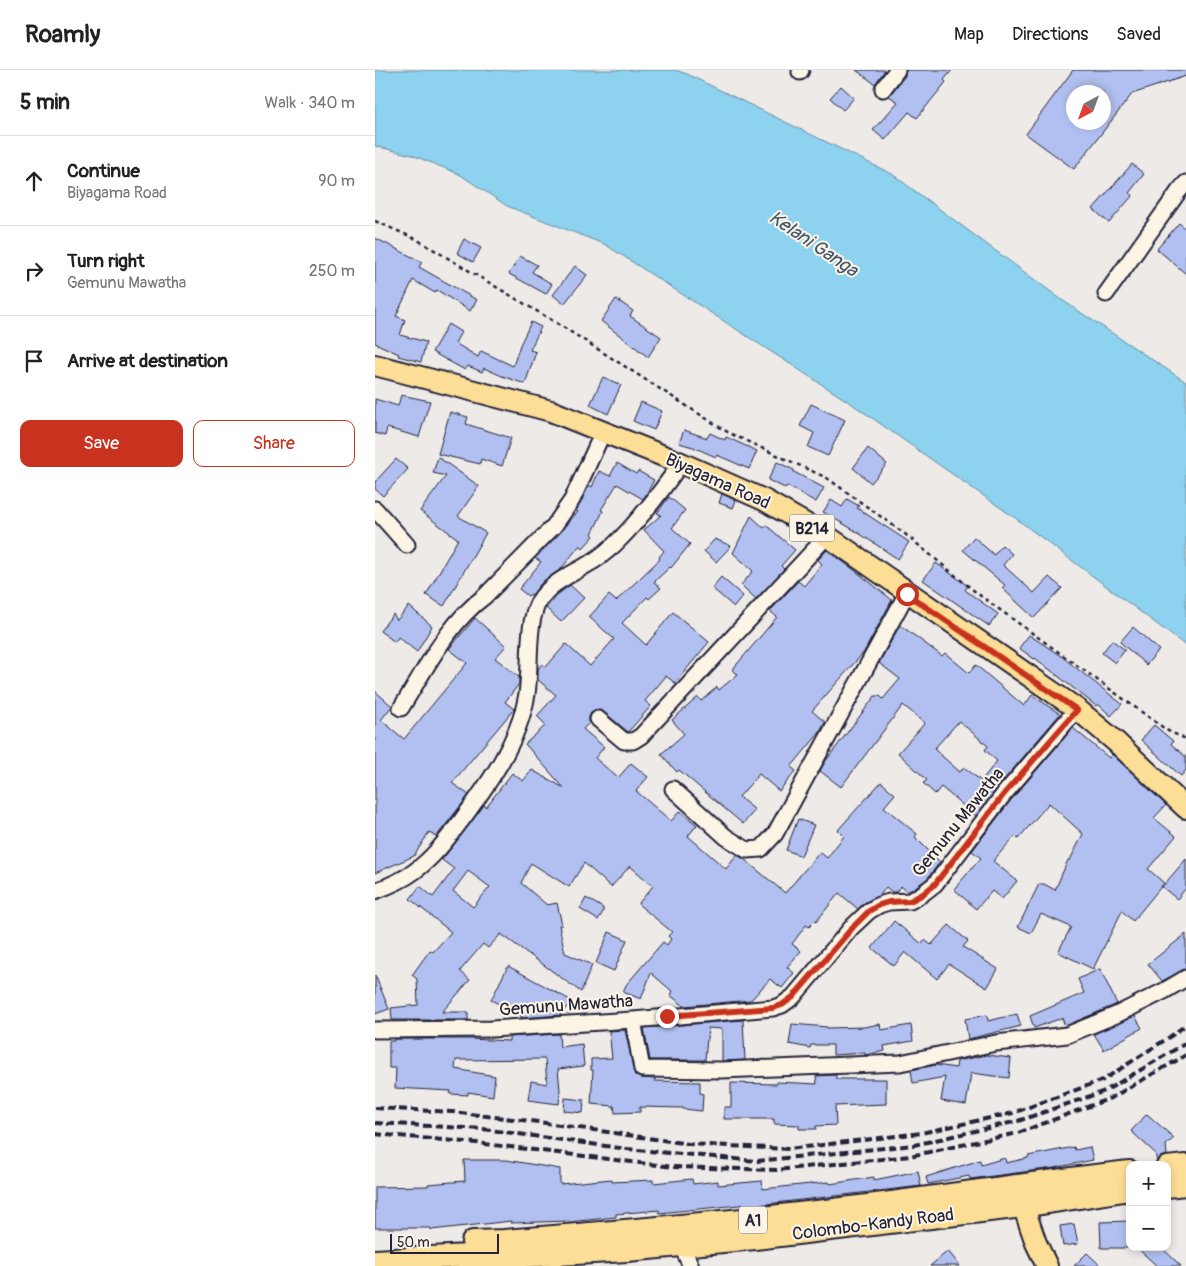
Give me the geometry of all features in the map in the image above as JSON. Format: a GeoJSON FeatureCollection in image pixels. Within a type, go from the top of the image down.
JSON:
{"type":"FeatureCollection","features":[{"type":"Feature","properties":{"kind":"highway"},"geometry":{"type":"LineString","coordinates":[[1171,1168],[1186,1166]]}},
{"type":"Feature","properties":{"kind":"highway","name":"Colombo-Kandy Road"},"geometry":{"type":"LineString","coordinates":[[375,1261],[470,1261],[681,1245],[1020,1196],[1126,1173]]}},
{"type":"Feature","properties":{"kind":"highway"},"geometry":{"type":"LineString","coordinates":[[1171,1186],[1186,1184]]}},
{"type":"Feature","properties":{"kind":"highway","name":"Colombo-Kandy Road"},"geometry":{"type":"LineString","coordinates":[[375,1246],[504,1241],[705,1225],[854,1208],[1126,1189]]}},
{"type":"Feature","properties":{"kind":"main road","name":"Biyagama Road"},"geometry":{"type":"LineString","coordinates":[[375,365],[551,411],[681,463],[764,500],[827,536],[907,594],[1077,710],[1115,741],[1186,808]]}},
{"type":"Feature","properties":{"kind":"main road"},"geometry":{"type":"LineString","coordinates":[[1020,1196],[1047,1266]]}},
{"type":"Feature","properties":{"kind":"street"},"geometry":{"type":"LineString","coordinates":[[883,90],[897,70]]}},
{"type":"Feature","properties":{"kind":"street"},"geometry":{"type":"LineString","coordinates":[[1106,294],[1186,183]]}},
{"type":"Feature","properties":{"kind":"street"},"geometry":{"type":"LineString","coordinates":[[401,708],[446,638],[473,605],[485,596],[555,526],[572,500],[603,432]]}},
{"type":"Feature","properties":{"kind":"street"},"geometry":{"type":"LineString","coordinates":[[375,891],[391,885],[415,871],[438,851],[500,766],[519,723],[527,695],[533,613],[540,600],[555,583],[591,563],[614,545],[655,499],[681,463]]}},
{"type":"Feature","properties":{"kind":"street"},"geometry":{"type":"LineString","coordinates":[[375,509],[407,545]]}},
{"type":"Feature","properties":{"kind":"street"},"geometry":{"type":"LineString","coordinates":[[599,719],[624,741],[633,740],[641,736],[827,536]]}},
{"type":"Feature","properties":{"kind":"street"},"geometry":{"type":"LineString","coordinates":[[673,789],[726,837],[747,850],[761,849],[775,834],[907,594]]}},
{"type":"Feature","properties":{"kind":"street","name":"Gemunu Mawatha"},"geometry":{"type":"LineString","coordinates":[[375,1030],[491,1029],[633,1020],[773,1008],[782,1005],[793,997],[869,911],[889,902],[910,901],[923,894],[935,884],[1004,794],[1077,710]]}},
{"type":"Feature","properties":{"kind":"street"},"geometry":{"type":"LineString","coordinates":[[633,1020],[642,1069],[722,1070],[900,1063],[996,1043],[1067,1035],[1116,1015],[1165,991],[1186,978]]}},
{"type":"Feature","properties":{"kind":"street"},"geometry":{"type":"LineString","coordinates":[[681,1245],[691,1266]]}},
{"type":"Feature","properties":{"kind":"path"},"geometry":{"type":"LineString","coordinates":[[375,221],[417,239],[560,325],[729,433],[827,478],[905,534],[978,594],[1168,731],[1186,739]]}},
{"type":"Feature","properties":{"kind":"water","name":"Kelani Ganga"},"geometry":{"type":"Polygon","coordinates":[[[375,70],[675,70],[687,74],[892,174],[1062,300],[1186,382],[1186,646],[1018,520],[852,404],[606,245],[507,206],[459,174],[412,155],[375,146],[375,70]]]}},
{"type":"Feature","properties":{"kind":"building"},"geometry":{"type":"Polygon","coordinates":[[[856,70],[885,70],[875,84],[856,70]]]}},
{"type":"Feature","properties":{"kind":"building"},"geometry":{"type":"Polygon","coordinates":[[[906,70],[952,70],[944,80],[946,82],[917,118],[909,112],[885,140],[873,130],[898,102],[889,96],[905,76],[906,70]]]}},
{"type":"Feature","properties":{"kind":"building"},"geometry":{"type":"Polygon","coordinates":[[[1073,70],[1186,70],[1186,76],[1132,94],[1111,121],[1111,85],[1066,85],[1066,130],[1104,130],[1074,169],[1026,134],[1073,70]]]}},
{"type":"Feature","properties":{"kind":"building"},"geometry":{"type":"Polygon","coordinates":[[[841,86],[854,98],[843,110],[830,98],[841,86]]]}},
{"type":"Feature","properties":{"kind":"building"},"geometry":{"type":"Polygon","coordinates":[[[1132,164],[1144,174],[1129,193],[1133,195],[1109,223],[1093,209],[1132,164]]]}},
{"type":"Feature","properties":{"kind":"building"},"geometry":{"type":"Polygon","coordinates":[[[1179,223],[1186,229],[1186,274],[1157,249],[1179,223]]]}},
{"type":"Feature","properties":{"kind":"building"},"geometry":{"type":"Polygon","coordinates":[[[375,238],[422,262],[419,267],[477,300],[470,311],[437,290],[435,293],[413,280],[396,316],[405,320],[400,335],[426,342],[421,362],[398,356],[399,354],[375,343],[375,238]]]}},
{"type":"Feature","properties":{"kind":"building"},"geometry":{"type":"Polygon","coordinates":[[[464,239],[481,248],[473,262],[457,253],[464,239]]]}},
{"type":"Feature","properties":{"kind":"building"},"geometry":{"type":"Polygon","coordinates":[[[520,256],[537,265],[532,272],[552,284],[546,294],[509,274],[520,256]]]}},
{"type":"Feature","properties":{"kind":"building"},"geometry":{"type":"Polygon","coordinates":[[[575,266],[587,275],[564,304],[553,295],[575,266]]]}},
{"type":"Feature","properties":{"kind":"building"},"geometry":{"type":"Polygon","coordinates":[[[616,299],[633,311],[630,316],[661,337],[648,357],[601,321],[616,299]]]}},
{"type":"Feature","properties":{"kind":"building"},"geometry":{"type":"Polygon","coordinates":[[[531,322],[541,327],[530,350],[536,352],[525,384],[484,368],[482,372],[468,366],[465,370],[432,352],[448,324],[461,332],[455,343],[478,357],[481,351],[513,366],[531,322]]]}},
{"type":"Feature","properties":{"kind":"building"},"geometry":{"type":"Polygon","coordinates":[[[603,377],[621,385],[608,414],[590,405],[603,377]]]}},
{"type":"Feature","properties":{"kind":"building"},"geometry":{"type":"Polygon","coordinates":[[[401,395],[430,401],[419,437],[387,428],[385,436],[375,433],[375,399],[398,406],[401,395]]]}},
{"type":"Feature","properties":{"kind":"building"},"geometry":{"type":"Polygon","coordinates":[[[641,402],[662,411],[654,430],[633,421],[641,402]]]}},
{"type":"Feature","properties":{"kind":"building"},"geometry":{"type":"Polygon","coordinates":[[[811,404],[845,420],[828,456],[808,447],[814,433],[800,426],[811,404]]]}},
{"type":"Feature","properties":{"kind":"building"},"geometry":{"type":"Polygon","coordinates":[[[450,412],[468,417],[466,424],[511,438],[502,466],[481,459],[480,464],[438,454],[450,412]]]}},
{"type":"Feature","properties":{"kind":"building"},"geometry":{"type":"Polygon","coordinates":[[[684,430],[707,438],[710,433],[725,440],[726,437],[757,451],[749,469],[717,455],[716,457],[679,443],[684,430]]]}},
{"type":"Feature","properties":{"kind":"building"},"geometry":{"type":"Polygon","coordinates":[[[868,448],[887,464],[871,483],[853,468],[868,448]]]}},
{"type":"Feature","properties":{"kind":"building"},"geometry":{"type":"Polygon","coordinates":[[[438,457],[479,486],[458,516],[486,533],[444,606],[426,595],[458,539],[420,511],[446,476],[433,473],[438,457]]]}},
{"type":"Feature","properties":{"kind":"building"},"geometry":{"type":"Polygon","coordinates":[[[396,459],[408,469],[383,496],[375,489],[375,482],[396,459]]]}},
{"type":"Feature","properties":{"kind":"building"},"geometry":{"type":"Polygon","coordinates":[[[777,462],[824,488],[816,502],[787,486],[785,488],[768,480],[777,462]]]}},
{"type":"Feature","properties":{"kind":"building"},"geometry":{"type":"Polygon","coordinates":[[[617,463],[636,474],[638,471],[654,480],[644,498],[617,484],[601,510],[603,511],[592,534],[594,536],[583,548],[580,545],[561,569],[543,581],[532,595],[528,596],[519,589],[541,562],[535,558],[578,512],[576,511],[589,485],[592,487],[599,471],[610,476],[617,463]]]}},
{"type":"Feature","properties":{"kind":"building"},"geometry":{"type":"Polygon","coordinates":[[[722,494],[736,500],[733,508],[719,503],[722,494]]]}},
{"type":"Feature","properties":{"kind":"building"},"geometry":{"type":"Polygon","coordinates":[[[669,497],[685,510],[672,528],[690,544],[671,568],[654,582],[661,588],[649,599],[647,597],[622,623],[646,645],[673,612],[709,642],[675,683],[666,676],[645,701],[651,706],[628,732],[604,712],[599,710],[591,713],[589,723],[583,729],[604,747],[595,758],[618,778],[631,763],[648,777],[636,791],[671,821],[680,811],[697,825],[688,836],[726,869],[737,855],[785,893],[820,852],[827,858],[844,836],[838,830],[881,782],[895,794],[884,807],[917,834],[915,837],[940,862],[927,879],[908,892],[901,886],[896,892],[892,892],[886,887],[880,895],[864,903],[858,909],[839,893],[816,922],[809,927],[806,925],[792,944],[801,951],[787,967],[794,973],[782,988],[770,979],[751,1000],[684,1006],[670,995],[673,992],[651,973],[641,999],[623,992],[626,985],[663,942],[667,945],[671,939],[668,936],[672,932],[638,904],[653,886],[630,866],[611,887],[584,863],[569,887],[531,863],[521,883],[547,905],[557,903],[562,925],[559,925],[565,953],[592,965],[581,992],[501,934],[488,948],[483,944],[460,971],[470,980],[442,1012],[468,1012],[468,1020],[392,1020],[391,1008],[418,1005],[417,979],[412,975],[430,950],[433,952],[451,932],[410,899],[420,886],[433,897],[454,869],[442,860],[484,805],[486,807],[512,773],[523,781],[532,770],[564,788],[525,744],[546,725],[537,716],[556,695],[538,680],[538,669],[542,664],[546,667],[566,644],[590,666],[614,639],[589,617],[609,595],[616,601],[660,559],[659,557],[664,551],[644,530],[661,515],[657,513],[669,497]],[[468,871],[453,891],[473,907],[490,887],[468,871]]]}},
{"type":"Feature","properties":{"kind":"building"},"geometry":{"type":"Polygon","coordinates":[[[847,499],[859,506],[857,508],[909,542],[898,559],[823,512],[831,500],[842,507],[847,499]]]}},
{"type":"Feature","properties":{"kind":"building"},"geometry":{"type":"Polygon","coordinates":[[[751,516],[764,528],[766,525],[795,550],[781,566],[784,569],[756,599],[741,585],[753,571],[733,553],[751,516]]]}},
{"type":"Feature","properties":{"kind":"building"},"geometry":{"type":"Polygon","coordinates":[[[974,537],[994,555],[1002,545],[1012,554],[1003,565],[1034,593],[1049,577],[1062,588],[1034,618],[1002,588],[1005,585],[963,550],[974,537]]]}},
{"type":"Feature","properties":{"kind":"building"},"geometry":{"type":"Polygon","coordinates":[[[715,539],[731,546],[716,562],[704,551],[715,539]]]}},
{"type":"Feature","properties":{"kind":"building"},"geometry":{"type":"Polygon","coordinates":[[[827,550],[892,600],[864,652],[812,711],[825,722],[820,732],[791,767],[796,771],[779,791],[759,774],[739,797],[755,810],[743,824],[679,770],[677,772],[661,754],[684,734],[672,720],[698,697],[701,701],[717,687],[719,690],[738,674],[732,670],[777,617],[770,611],[798,581],[804,586],[822,564],[818,560],[827,550]]]}},
{"type":"Feature","properties":{"kind":"building"},"geometry":{"type":"Polygon","coordinates":[[[936,563],[968,586],[965,590],[998,614],[989,626],[923,580],[936,563]]]}},
{"type":"Feature","properties":{"kind":"building"},"geometry":{"type":"Polygon","coordinates":[[[721,577],[743,596],[734,607],[712,588],[721,577]]]}},
{"type":"Feature","properties":{"kind":"building"},"geometry":{"type":"Polygon","coordinates":[[[570,585],[584,598],[561,622],[546,608],[556,596],[570,585]]]}},
{"type":"Feature","properties":{"kind":"building"},"geometry":{"type":"Polygon","coordinates":[[[409,606],[432,626],[417,652],[398,637],[395,642],[380,631],[393,614],[397,620],[409,606]]]}},
{"type":"Feature","properties":{"kind":"building"},"geometry":{"type":"Polygon","coordinates":[[[475,618],[506,646],[495,658],[519,677],[519,684],[505,702],[514,709],[452,783],[469,795],[436,837],[429,832],[414,856],[375,873],[375,691],[392,706],[381,720],[404,739],[467,663],[449,649],[475,618]]]}},
{"type":"Feature","properties":{"kind":"building"},"geometry":{"type":"Polygon","coordinates":[[[900,625],[942,656],[945,653],[969,673],[976,665],[1024,706],[1032,695],[1060,714],[997,788],[976,816],[941,787],[935,794],[923,783],[927,780],[898,753],[925,723],[903,705],[841,787],[820,771],[875,696],[880,696],[883,699],[900,679],[879,663],[900,625]],[[959,721],[934,749],[960,772],[964,767],[981,781],[997,761],[985,750],[988,746],[959,721]]]}},
{"type":"Feature","properties":{"kind":"building"},"geometry":{"type":"Polygon","coordinates":[[[1133,627],[1159,650],[1146,665],[1120,642],[1133,627]]]}},
{"type":"Feature","properties":{"kind":"building"},"geometry":{"type":"Polygon","coordinates":[[[1029,635],[1061,656],[1122,704],[1111,716],[1098,704],[1096,706],[1035,658],[1019,648],[1029,635]]]}},
{"type":"Feature","properties":{"kind":"building"},"geometry":{"type":"Polygon","coordinates":[[[1112,640],[1125,650],[1115,663],[1102,653],[1112,640]]]}},
{"type":"Feature","properties":{"kind":"building"},"geometry":{"type":"Polygon","coordinates":[[[1154,725],[1173,741],[1171,744],[1186,757],[1186,770],[1181,776],[1141,740],[1154,725]]]}},
{"type":"Feature","properties":{"kind":"building"},"geometry":{"type":"Polygon","coordinates":[[[1073,728],[1109,758],[1112,754],[1166,805],[1154,818],[1176,836],[1148,869],[1164,883],[1133,921],[1122,911],[1093,969],[1058,952],[1071,927],[1041,914],[1031,933],[1018,927],[1039,884],[1044,884],[1055,890],[1068,860],[1070,860],[1083,834],[1049,803],[1018,839],[1015,836],[993,861],[1017,881],[1002,899],[992,891],[976,909],[954,889],[981,858],[972,851],[1011,800],[1073,728]]]}},
{"type":"Feature","properties":{"kind":"building"},"geometry":{"type":"Polygon","coordinates":[[[798,819],[814,825],[801,856],[786,850],[798,819]]]}},
{"type":"Feature","properties":{"kind":"building"},"geometry":{"type":"Polygon","coordinates":[[[1186,859],[1186,888],[1177,899],[1162,887],[1186,859]]]}},
{"type":"Feature","properties":{"kind":"building"},"geometry":{"type":"Polygon","coordinates":[[[586,898],[603,908],[603,912],[598,920],[580,909],[586,898]]]}},
{"type":"Feature","properties":{"kind":"building"},"geometry":{"type":"Polygon","coordinates":[[[894,921],[922,944],[925,940],[931,945],[949,925],[968,941],[963,947],[998,969],[987,988],[949,964],[937,979],[905,952],[894,966],[872,948],[894,921]]]}},
{"type":"Feature","properties":{"kind":"building"},"geometry":{"type":"Polygon","coordinates":[[[609,932],[627,940],[614,971],[596,963],[609,932]]]}},
{"type":"Feature","properties":{"kind":"building"},"geometry":{"type":"Polygon","coordinates":[[[1186,934],[1186,969],[1162,981],[1148,964],[1186,934]]]}},
{"type":"Feature","properties":{"kind":"building"},"geometry":{"type":"Polygon","coordinates":[[[508,966],[572,1001],[560,1015],[521,1018],[521,1015],[491,1000],[508,966]]]}},
{"type":"Feature","properties":{"kind":"building"},"geometry":{"type":"Polygon","coordinates":[[[1100,969],[1117,1004],[1065,1026],[1062,1018],[1034,1028],[1030,1016],[1084,993],[1078,979],[1100,969]]]}},
{"type":"Feature","properties":{"kind":"building"},"geometry":{"type":"Polygon","coordinates":[[[375,975],[389,1009],[375,1014],[375,975]]]}},
{"type":"Feature","properties":{"kind":"building"},"geometry":{"type":"Polygon","coordinates":[[[1017,1014],[1021,1026],[968,1039],[965,1019],[987,1015],[988,1021],[1017,1014]]]}},
{"type":"Feature","properties":{"kind":"building"},"geometry":{"type":"Polygon","coordinates":[[[1135,1016],[1142,1028],[1104,1050],[1094,1034],[1135,1016]]]}},
{"type":"Feature","properties":{"kind":"building"},"geometry":{"type":"Polygon","coordinates":[[[743,1020],[745,1060],[722,1061],[722,1029],[708,1028],[705,1060],[650,1060],[644,1028],[743,1020]]]}},
{"type":"Feature","properties":{"kind":"building"},"geometry":{"type":"Polygon","coordinates":[[[792,1024],[827,1028],[864,1027],[880,1024],[881,1030],[911,1025],[913,1041],[884,1046],[885,1051],[865,1055],[865,1053],[833,1055],[833,1045],[811,1045],[810,1048],[789,1044],[792,1024]]]}},
{"type":"Feature","properties":{"kind":"building"},"geometry":{"type":"Polygon","coordinates":[[[625,1030],[635,1075],[641,1078],[655,1079],[655,1081],[700,1082],[700,1093],[703,1094],[702,1111],[683,1108],[640,1107],[640,1112],[615,1113],[614,1106],[591,1104],[593,1070],[591,1070],[591,1059],[612,1058],[609,1031],[625,1030]]]}},
{"type":"Feature","properties":{"kind":"building"},"geometry":{"type":"Polygon","coordinates":[[[559,1034],[560,1047],[582,1044],[584,1066],[558,1069],[559,1104],[528,1100],[531,1081],[547,1084],[545,1059],[456,1060],[455,1069],[495,1076],[493,1096],[468,1092],[468,1095],[450,1094],[451,1091],[395,1088],[396,1068],[389,1068],[389,1041],[394,1041],[394,1039],[509,1041],[509,1037],[559,1034]]]}},
{"type":"Feature","properties":{"kind":"building"},"geometry":{"type":"Polygon","coordinates":[[[987,1055],[1011,1058],[1009,1078],[971,1073],[966,1105],[941,1101],[945,1077],[913,1083],[911,1070],[936,1065],[956,1068],[957,1061],[987,1055]]]}},
{"type":"Feature","properties":{"kind":"building"},"geometry":{"type":"Polygon","coordinates":[[[836,1075],[836,1079],[886,1079],[886,1104],[835,1106],[836,1125],[816,1126],[816,1129],[799,1129],[799,1125],[774,1124],[774,1119],[724,1119],[724,1107],[731,1107],[731,1083],[777,1084],[777,1082],[817,1084],[816,1076],[836,1075]]]}},
{"type":"Feature","properties":{"kind":"building"},"geometry":{"type":"Polygon","coordinates":[[[565,1098],[584,1100],[583,1113],[564,1111],[565,1098]]]}},
{"type":"Feature","properties":{"kind":"building"},"geometry":{"type":"Polygon","coordinates":[[[1147,1114],[1174,1138],[1166,1145],[1167,1155],[1160,1157],[1157,1161],[1155,1153],[1131,1131],[1147,1114]]]}},
{"type":"Feature","properties":{"kind":"building"},"geometry":{"type":"Polygon","coordinates":[[[1074,1147],[1075,1150],[1090,1147],[1093,1160],[1054,1168],[970,1179],[969,1176],[928,1184],[926,1177],[980,1160],[981,1165],[1005,1158],[1006,1163],[1028,1158],[1028,1156],[1074,1147]]]}},
{"type":"Feature","properties":{"kind":"building"},"geometry":{"type":"Polygon","coordinates":[[[464,1160],[506,1160],[560,1169],[560,1184],[612,1179],[612,1182],[653,1180],[653,1183],[692,1179],[693,1184],[718,1181],[718,1185],[762,1181],[763,1189],[829,1182],[830,1184],[874,1177],[874,1180],[918,1171],[921,1186],[749,1206],[749,1204],[659,1213],[659,1210],[616,1214],[616,1217],[569,1222],[511,1223],[511,1221],[431,1230],[431,1228],[375,1228],[375,1187],[428,1186],[428,1184],[465,1181],[464,1160]]]}},
{"type":"Feature","properties":{"kind":"building"},"geometry":{"type":"Polygon","coordinates":[[[1126,1221],[1126,1248],[1101,1248],[1100,1222],[1126,1221]]]}},
{"type":"Feature","properties":{"kind":"building"},"geometry":{"type":"Polygon","coordinates":[[[1074,1224],[1078,1244],[1063,1246],[1060,1226],[1074,1224]]]}},
{"type":"Feature","properties":{"kind":"building"},"geometry":{"type":"Polygon","coordinates":[[[948,1251],[960,1266],[930,1266],[948,1251]]]}},
{"type":"Feature","properties":{"kind":"building"},"geometry":{"type":"Polygon","coordinates":[[[1140,1251],[1165,1251],[1181,1266],[1157,1266],[1140,1251]]]}},
{"type":"Feature","properties":{"kind":"building"},"geometry":{"type":"Polygon","coordinates":[[[1087,1253],[1101,1266],[1074,1266],[1087,1253]]]}},
{"type":"Feature","properties":{"kind":"railway"},"geometry":{"type":"LineString","coordinates":[[375,1108],[452,1112],[539,1122],[689,1144],[789,1149],[921,1133],[1013,1113],[1103,1080],[1186,1025]]}},
{"type":"Feature","properties":{"kind":"railway"},"geometry":{"type":"LineString","coordinates":[[375,1123],[483,1129],[627,1149],[757,1161],[914,1145],[1018,1121],[1105,1091],[1186,1043]]}},
{"type":"Feature","properties":{"kind":"railway"},"geometry":{"type":"LineString","coordinates":[[375,1134],[477,1143],[673,1167],[777,1170],[910,1156],[1018,1133],[1111,1098],[1186,1055]]}},
{"type":"Feature","properties":{"kind":"route"},"geometry":{"type":"LineString","coordinates":[[667,1016],[773,1008],[782,1005],[793,997],[869,911],[889,902],[910,901],[923,894],[935,884],[1004,794],[1077,710],[907,594]]}}]}
